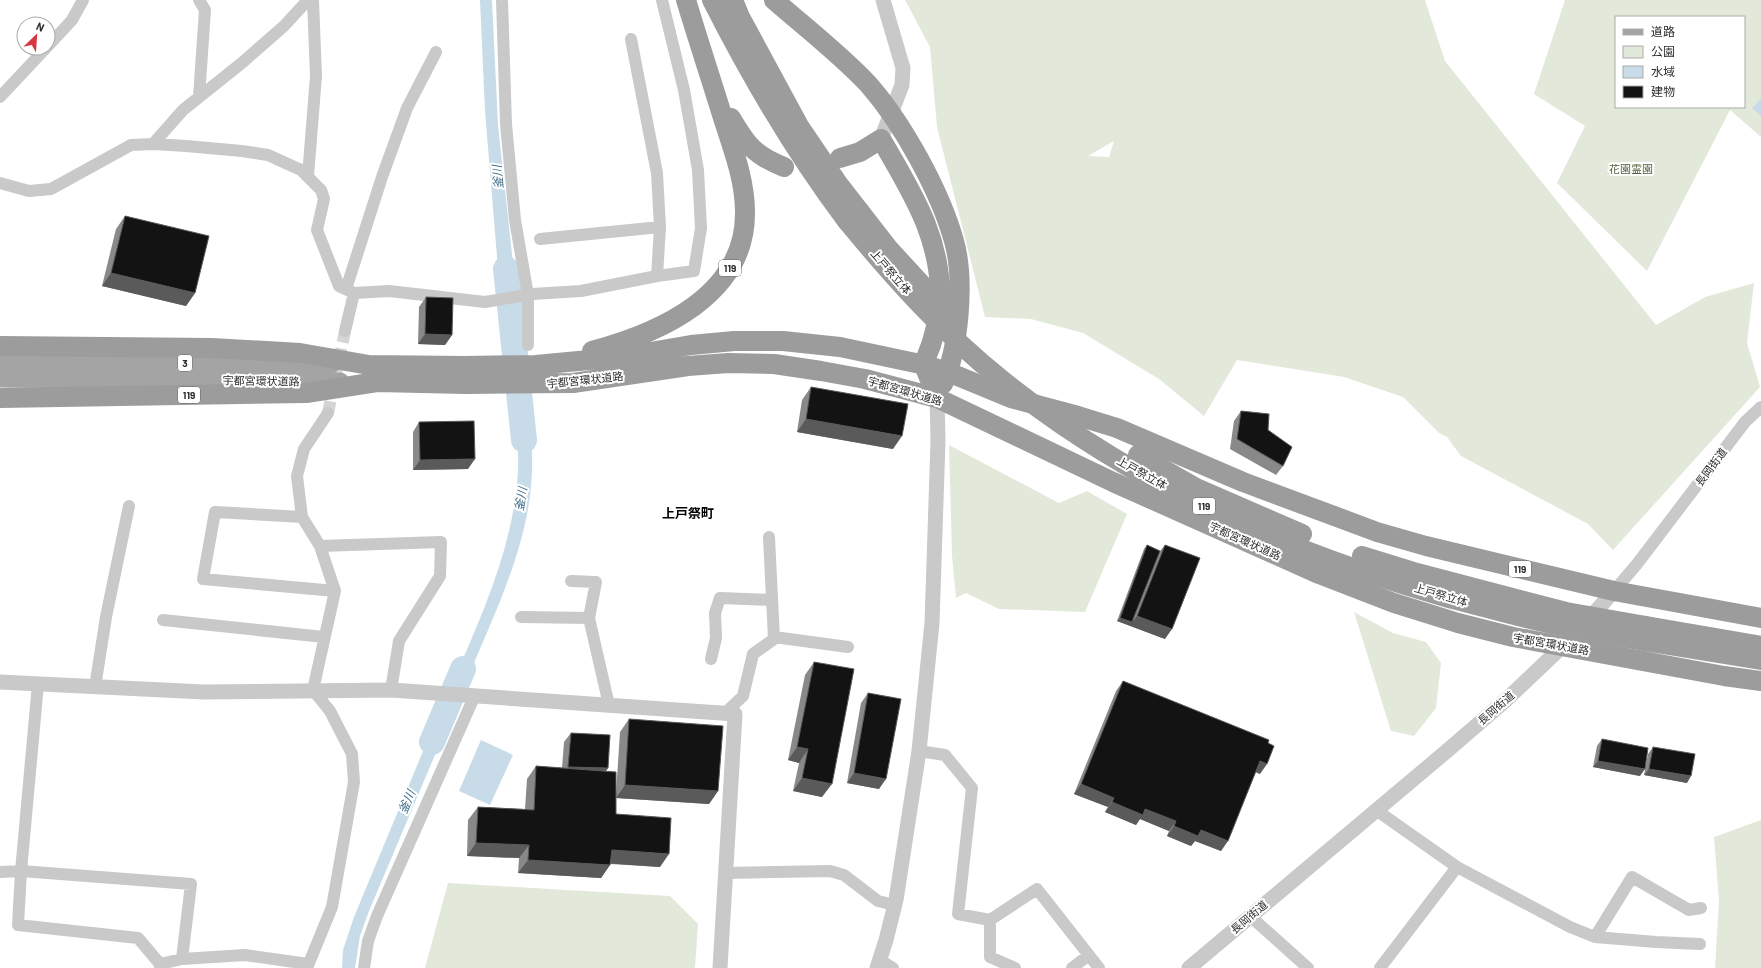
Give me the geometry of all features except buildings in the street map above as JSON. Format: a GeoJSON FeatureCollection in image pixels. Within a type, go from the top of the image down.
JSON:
{"type":"FeatureCollection","features":[{"type":"Feature","properties":{"kind":"highway","name":"119"},"geometry":{"type":"LineString","coordinates":[[537,375],[599,349],[644,334],[666,324],[690,310],[707,297],[720,283],[738,252],[746,213],[741,174],[686,0]]}},
{"type":"Feature","properties":{"kind":"highway","name":"上戸祭立体"},"geometry":{"type":"LineString","coordinates":[[712,0],[745,64],[774,113],[819,183],[854,217]]}},
{"type":"Feature","properties":{"kind":"highway","name":"上戸祭立体"},"geometry":{"type":"LineString","coordinates":[[733,0],[740,16],[799,126],[838,185],[854,217],[907,291],[949,333],[1001,380],[1054,419],[1110,455],[1159,483],[1263,534],[1326,558],[1406,585],[1555,625],[1761,646]]}},
{"type":"Feature","properties":{"kind":"highway"},"geometry":{"type":"LineString","coordinates":[[774,0],[846,61],[890,112],[925,171],[942,210],[954,242],[961,283],[958,315],[948,372],[937,398]]}},
{"type":"Feature","properties":{"kind":"highway","name":"119"},"geometry":{"type":"LineString","coordinates":[[703,54],[728,114],[743,139],[754,152],[784,168]]}},
{"type":"Feature","properties":{"kind":"highway"},"geometry":{"type":"LineString","coordinates":[[840,158],[860,152],[881,139],[918,205],[931,235],[937,259],[940,281],[940,303],[935,331],[925,365],[937,398]]}},
{"type":"Feature","properties":{"kind":"highway","name":"宇都宮環状道路"},"geometry":{"type":"LineString","coordinates":[[537,375],[621,356],[691,345],[741,341],[783,341],[840,347],[925,365],[948,372],[1011,398],[1117,428],[1243,482],[1377,532],[1449,552],[1614,591],[1761,618]]}},
{"type":"Feature","properties":{"kind":"highway","name":"119"},"geometry":{"type":"LineString","coordinates":[[0,346],[212,348],[300,353],[373,374]]}},
{"type":"Feature","properties":{"kind":"highway","name":"宇都宮環状道路"},"geometry":{"type":"LineString","coordinates":[[373,374],[537,375],[573,383],[688,366],[728,363],[774,364],[865,379],[937,398],[1113,482],[1326,577],[1394,603],[1458,623],[1512,637],[1724,676],[1761,681]]}},
{"type":"Feature","properties":{"kind":"highway","name":"119"},"geometry":{"type":"LineString","coordinates":[[0,398],[306,393],[373,374]]}},
{"type":"Feature","properties":{"kind":"highway","name":"上戸祭立体"},"geometry":{"type":"LineString","coordinates":[[1645,634],[1761,660]]}},
{"type":"Feature","properties":{"kind":"main road","name":"宇都宮環状道路"},"geometry":{"type":"LineString","coordinates":[[0,362],[373,374]]}},
{"type":"Feature","properties":{"kind":"main road","name":"宇都宮環状道路"},"geometry":{"type":"LineString","coordinates":[[0,378],[373,374]]}},
{"type":"Feature","properties":{"kind":"street"},"geometry":{"type":"LineString","coordinates":[[56,37],[72,20],[83,0]]}},
{"type":"Feature","properties":{"kind":"street"},"geometry":{"type":"LineString","coordinates":[[199,0],[205,10],[199,97]]}},
{"type":"Feature","properties":{"kind":"street"},"geometry":{"type":"LineString","coordinates":[[153,144],[183,110],[243,62],[284,26],[308,0]]}},
{"type":"Feature","properties":{"kind":"street"},"geometry":{"type":"LineString","coordinates":[[308,176],[316,76],[313,0]]}},
{"type":"Feature","properties":{"kind":"street"},"geometry":{"type":"LineString","coordinates":[[502,0],[506,124],[515,220],[528,294],[528,345]]}},
{"type":"Feature","properties":{"kind":"street"},"geometry":{"type":"LineString","coordinates":[[0,183],[29,191],[51,189],[131,145],[153,144],[242,151],[268,155],[302,170],[321,190],[324,199],[317,230],[339,286],[350,291],[389,291],[486,302],[528,294],[581,291],[694,270],[701,228],[698,170],[684,90],[662,0]]}},
{"type":"Feature","properties":{"kind":"street"},"geometry":{"type":"LineString","coordinates":[[881,139],[890,112],[902,85],[903,68],[883,0]]}},
{"type":"Feature","properties":{"kind":"street"},"geometry":{"type":"LineString","coordinates":[[631,38],[657,173],[660,227],[657,276]]}},
{"type":"Feature","properties":{"kind":"street"},"geometry":{"type":"LineString","coordinates":[[345,331],[350,291],[382,177],[407,108],[436,52]]}},
{"type":"Feature","properties":{"kind":"street"},"geometry":{"type":"LineString","coordinates":[[0,97],[39,56]]}},
{"type":"Feature","properties":{"kind":"street"},"geometry":{"type":"LineString","coordinates":[[540,239],[660,227]]}},
{"type":"Feature","properties":{"kind":"street"},"geometry":{"type":"LineString","coordinates":[[883,966],[895,905],[919,751],[932,623],[938,441],[937,398]]}},
{"type":"Feature","properties":{"kind":"street","name":"長岡街道"},"geometry":{"type":"LineString","coordinates":[[1189,968],[1500,705],[1564,646],[1614,591],[1745,422],[1761,407]]}},
{"type":"Feature","properties":{"kind":"street"},"geometry":{"type":"LineString","coordinates":[[313,690],[335,591],[320,546],[302,518],[298,476],[304,449],[328,413]]}},
{"type":"Feature","properties":{"kind":"street"},"geometry":{"type":"LineString","coordinates":[[95,687],[106,617],[129,506]]}},
{"type":"Feature","properties":{"kind":"street"},"geometry":{"type":"LineString","coordinates":[[302,518],[215,512],[203,579],[335,591]]}},
{"type":"Feature","properties":{"kind":"street"},"geometry":{"type":"LineString","coordinates":[[725,713],[743,696],[754,654],[774,639],[769,537]]}},
{"type":"Feature","properties":{"kind":"street"},"geometry":{"type":"LineString","coordinates":[[320,546],[441,542],[440,576],[399,641],[391,690]]}},
{"type":"Feature","properties":{"kind":"street"},"geometry":{"type":"LineString","coordinates":[[571,581],[596,582],[589,618],[609,705]]}},
{"type":"Feature","properties":{"kind":"street"},"geometry":{"type":"LineString","coordinates":[[711,659],[716,638],[715,613],[720,598],[772,600]]}},
{"type":"Feature","properties":{"kind":"street"},"geometry":{"type":"LineString","coordinates":[[521,617],[589,618]]}},
{"type":"Feature","properties":{"kind":"street"},"geometry":{"type":"LineString","coordinates":[[163,620],[324,637]]}},
{"type":"Feature","properties":{"kind":"street"},"geometry":{"type":"LineString","coordinates":[[774,637],[848,647]]}},
{"type":"Feature","properties":{"kind":"street"},"geometry":{"type":"LineString","coordinates":[[0,682],[204,692],[391,690],[735,714],[720,968]]}},
{"type":"Feature","properties":{"kind":"street"},"geometry":{"type":"LineString","coordinates":[[38,684],[20,871],[18,925],[138,938],[160,966],[182,959],[245,955],[307,966],[332,907],[354,782],[352,754],[330,711],[313,690]]}},
{"type":"Feature","properties":{"kind":"street"},"geometry":{"type":"LineString","coordinates":[[364,968],[368,941],[377,916],[475,695]]}},
{"type":"Feature","properties":{"kind":"street"},"geometry":{"type":"LineString","coordinates":[[919,751],[945,755],[972,788],[958,914],[990,920],[1036,889],[1099,968]]}},
{"type":"Feature","properties":{"kind":"street"},"geometry":{"type":"LineString","coordinates":[[1376,810],[1457,867],[1570,927],[1595,937],[1700,944]]}},
{"type":"Feature","properties":{"kind":"street"},"geometry":{"type":"LineString","coordinates":[[1380,968],[1457,867]]}},
{"type":"Feature","properties":{"kind":"street"},"geometry":{"type":"LineString","coordinates":[[0,872],[20,871],[191,884],[182,959]]}},
{"type":"Feature","properties":{"kind":"street"},"geometry":{"type":"LineString","coordinates":[[725,873],[830,871],[844,875],[878,901],[895,905]]}},
{"type":"Feature","properties":{"kind":"street"},"geometry":{"type":"LineString","coordinates":[[1595,937],[1632,877],[1689,910],[1701,908]]}},
{"type":"Feature","properties":{"kind":"street"},"geometry":{"type":"LineString","coordinates":[[1250,916],[1308,968]]}},
{"type":"Feature","properties":{"kind":"street"},"geometry":{"type":"LineString","coordinates":[[990,920],[990,957],[1015,968]]}},
{"type":"Feature","properties":{"kind":"street"},"geometry":{"type":"LineString","coordinates":[[1072,968],[1089,955]]}},
{"type":"Feature","properties":{"kind":"green space"},"geometry":{"type":"Polygon","coordinates":[[[905,0],[1425,0],[1445,61],[1656,325],[1705,297],[1754,283],[1747,343],[1760,387],[1613,550],[1588,524],[1461,456],[1447,437],[1439,433],[1403,397],[1344,377],[1237,360],[1204,416],[1159,379],[1083,333],[1031,319],[985,317],[937,127],[930,47],[905,0]],[[1114,141],[1088,156],[1109,157],[1114,141]]]}},
{"type":"Feature","properties":{"kind":"green space","name":"花園霊園"},"geometry":{"type":"Polygon","coordinates":[[[1565,0],[1761,0],[1761,137],[1730,110],[1647,271],[1557,183],[1585,126],[1534,94],[1565,0]]]}},
{"type":"Feature","properties":{"kind":"green space"},"geometry":{"type":"Polygon","coordinates":[[[949,445],[1059,503],[1087,491],[1127,514],[1085,612],[999,609],[966,593],[956,598],[952,556],[949,445]]]}},
{"type":"Feature","properties":{"kind":"green space"},"geometry":{"type":"Polygon","coordinates":[[[1354,612],[1393,633],[1426,642],[1441,663],[1436,708],[1414,736],[1391,731],[1354,612]]]}},
{"type":"Feature","properties":{"kind":"green space"},"geometry":{"type":"Polygon","coordinates":[[[1761,820],[1761,968],[1715,968],[1719,901],[1714,837],[1761,820]]]}},
{"type":"Feature","properties":{"kind":"green space"},"geometry":{"type":"Polygon","coordinates":[[[448,883],[670,896],[698,924],[695,968],[425,968],[448,883]]]}},
{"type":"Feature","properties":{"kind":"water"},"geometry":{"type":"Polygon","coordinates":[[[480,0],[492,0],[498,125],[516,291],[500,293],[485,111],[480,0]]]}},
{"type":"Feature","properties":{"kind":"water"},"geometry":{"type":"Polygon","coordinates":[[[1761,98],[1761,116],[1752,108],[1761,98]]]}},
{"type":"Feature","properties":{"kind":"water"},"geometry":{"type":"Polygon","coordinates":[[[517,304],[522,348],[504,348],[501,306],[517,304]]]}},
{"type":"Feature","properties":{"kind":"water"},"geometry":{"type":"Polygon","coordinates":[[[513,405],[528,405],[532,472],[524,528],[517,555],[497,609],[464,687],[451,686],[492,588],[508,537],[518,474],[518,444],[513,405]]]}},
{"type":"Feature","properties":{"kind":"water"},"geometry":{"type":"Polygon","coordinates":[[[441,708],[454,710],[369,911],[360,936],[355,968],[342,968],[343,950],[354,917],[441,708]]]}},
{"type":"Feature","properties":{"kind":"water"},"geometry":{"type":"Polygon","coordinates":[[[481,740],[513,755],[490,805],[459,791],[481,740]]]}},
{"type":"Feature","properties":{"kind":"waterway","name":"釜川"},"geometry":{"type":"LineString","coordinates":[[506,269],[524,440]]}},
{"type":"Feature","properties":{"kind":"waterway","name":"釜川"},"geometry":{"type":"LineString","coordinates":[[432,742],[463,669]]}},
{"type":"Feature","properties":{"kind":"tunnel"},"geometry":{"type":"LineString","coordinates":[[328,413],[345,331]]}},
{"type":"Feature","properties":{"kind":"district","name":"上戸祭町"},"geometry":{"type":"Point","coordinates":[688,513]}}]}
